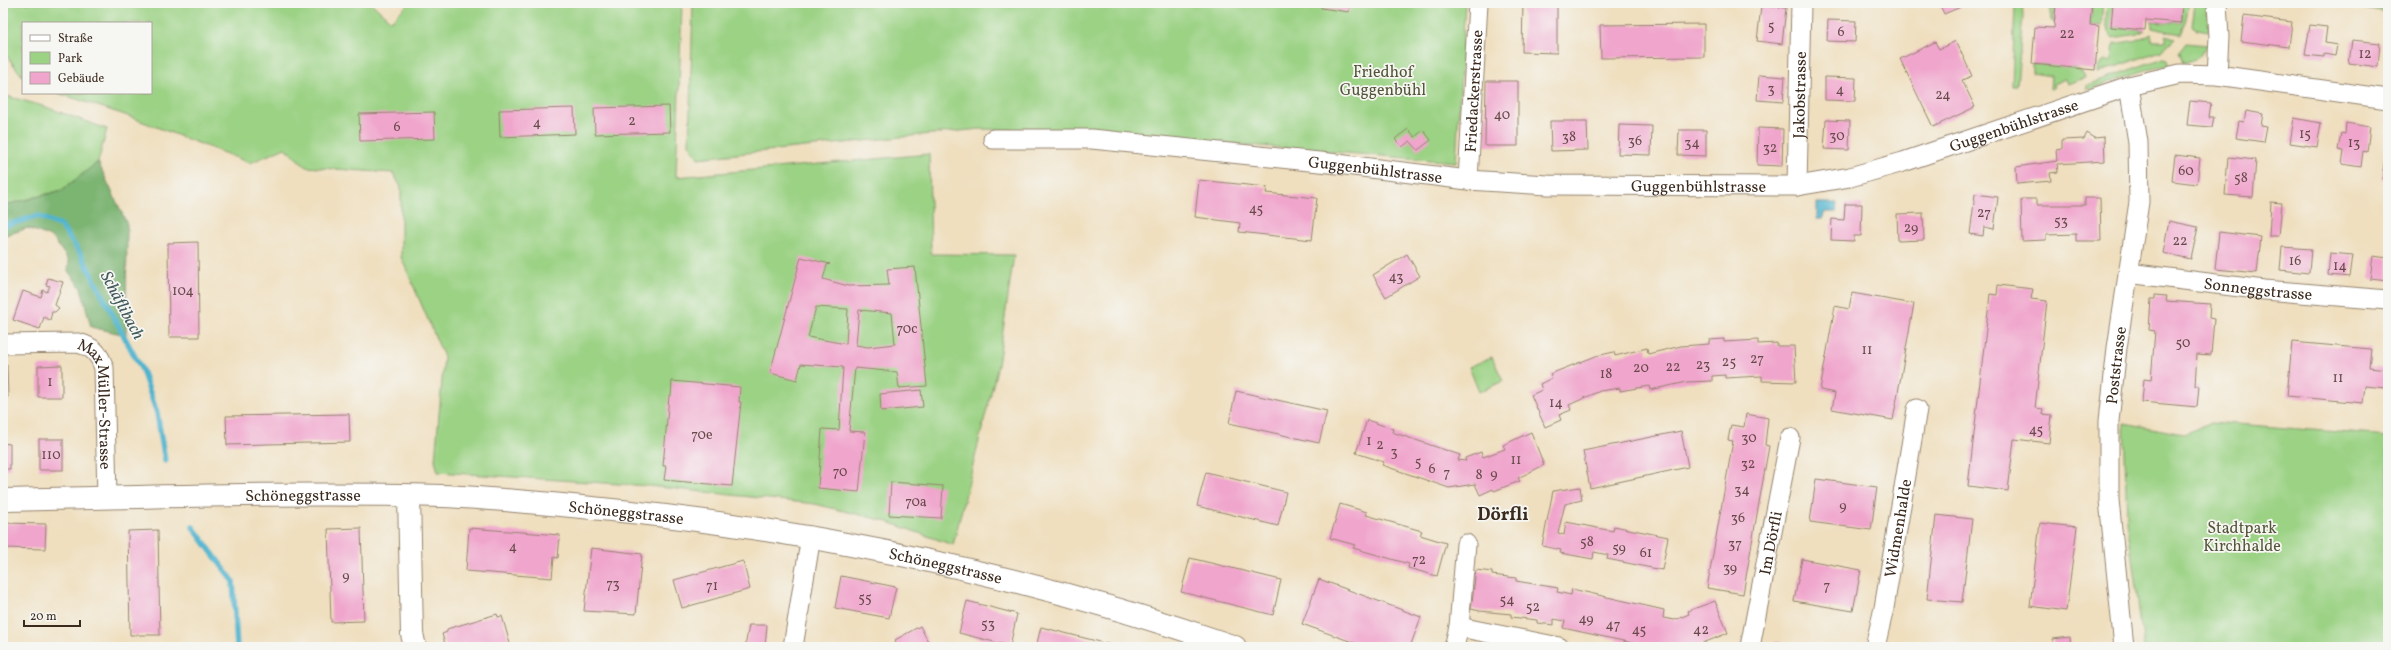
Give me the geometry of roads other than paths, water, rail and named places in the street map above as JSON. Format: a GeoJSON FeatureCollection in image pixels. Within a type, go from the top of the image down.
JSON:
{"type":"FeatureCollection","features":[{"type":"Feature","properties":{"kind":"street","name":"Friedackerstrasse"},"geometry":{"type":"LineString","coordinates":[[1468,180],[1478,3]]}},
{"type":"Feature","properties":{"kind":"street","name":"Jakobstrasse"},"geometry":{"type":"LineString","coordinates":[[1797,186],[1801,3]]}},
{"type":"Feature","properties":{"kind":"street"},"geometry":{"type":"LineString","coordinates":[[2217,3],[2219,37],[2217,76]]}},
{"type":"Feature","properties":{"kind":"street","name":"Guggenbühlstrasse"},"geometry":{"type":"LineString","coordinates":[[993,139],[1092,139],[1315,161],[1468,180],[1548,185],[1797,186],[1850,177],[1904,162],[2129,86],[2180,74],[2217,76],[2388,99]]}},
{"type":"Feature","properties":{"kind":"street","name":"Poststrasse"},"geometry":{"type":"LineString","coordinates":[[2124,647],[2109,500],[2109,421],[2128,273],[2139,202],[2138,142],[2129,86]]}},
{"type":"Feature","properties":{"kind":"street","name":"Sonneggstrasse"},"geometry":{"type":"LineString","coordinates":[[2128,273],[2264,290],[2388,300]]}},
{"type":"Feature","properties":{"kind":"street","name":"Max Müller-Strasse"},"geometry":{"type":"LineString","coordinates":[[3,344],[78,343],[88,345],[96,351],[104,368],[107,497]]}},
{"type":"Feature","properties":{"kind":"street","name":"Widmenhalde"},"geometry":{"type":"LineString","coordinates":[[1875,647],[1884,608],[1917,409]]}},
{"type":"Feature","properties":{"kind":"street","name":"Im Dörfli"},"geometry":{"type":"LineString","coordinates":[[1750,647],[1790,438]]}},
{"type":"Feature","properties":{"kind":"street","name":"Schöneggstrasse"},"geometry":{"type":"LineString","coordinates":[[3,500],[226,495],[409,496],[527,502],[656,514],[811,536],[972,571],[1086,600],[1230,646]]}},
{"type":"Feature","properties":{"kind":"street"},"geometry":{"type":"LineString","coordinates":[[409,496],[412,634],[415,647]]}},
{"type":"Feature","properties":{"kind":"street"},"geometry":{"type":"LineString","coordinates":[[794,647],[811,536]]}},
{"type":"Feature","properties":{"kind":"street"},"geometry":{"type":"LineString","coordinates":[[1454,647],[1459,627],[1466,544]]}},
{"type":"Feature","properties":{"kind":"street"},"geometry":{"type":"LineString","coordinates":[[1459,627],[1559,647]]}},
{"type":"Feature","properties":{"kind":"water"},"geometry":{"type":"Polygon","coordinates":[[[1817,203],[1838,203],[1837,212],[1825,212],[1822,219],[1817,219],[1817,203]]]}},
{"type":"Feature","properties":{"kind":"waterway","name":"Schäflibach"},"geometry":{"type":"LineString","coordinates":[[3,226],[38,216],[61,226],[80,253],[142,370],[157,413],[165,461]]}},
{"type":"Feature","properties":{"kind":"waterway","name":"Schäflibach"},"geometry":{"type":"LineString","coordinates":[[193,527],[233,581],[237,647]]}},
{"type":"Feature","properties":{"kind":"district","name":"Dörfli"},"geometry":{"type":"Point","coordinates":[1503,514]}},
{"type":"Feature","properties":{"kind":"park label","name":"Friedhof Guggenbühl"},"geometry":{"type":"Point","coordinates":[1383,80]}},
{"type":"Feature","properties":{"kind":"park label","name":"Stadtpark Kirchhalde"},"geometry":{"type":"Point","coordinates":[2242,536]}}]}
